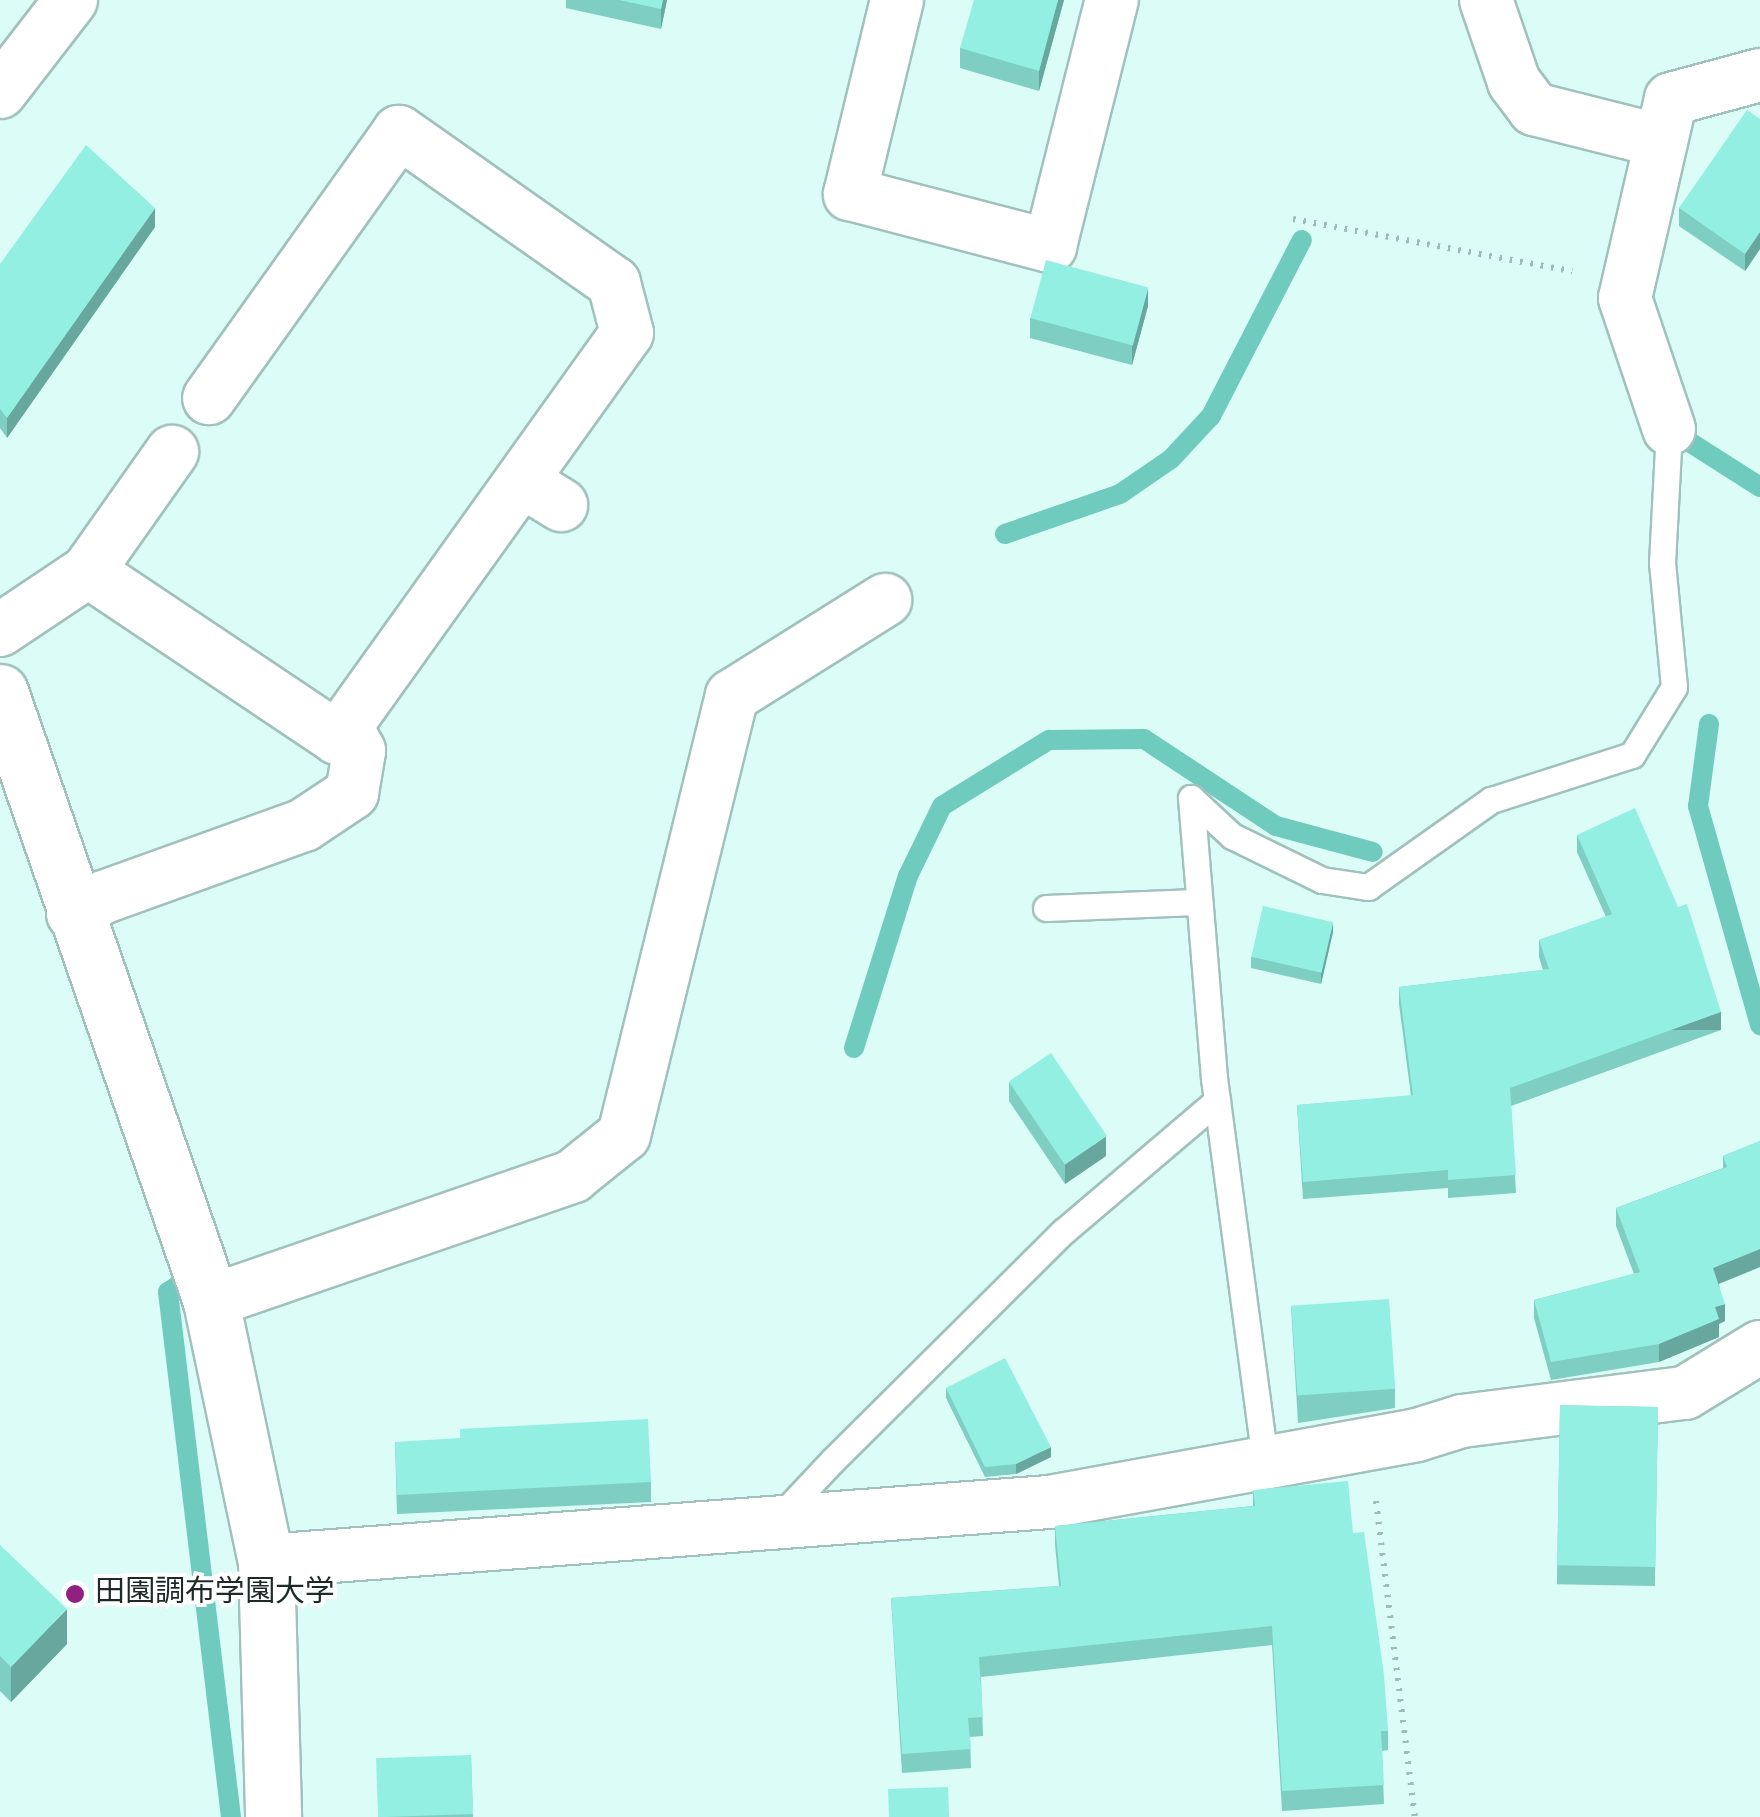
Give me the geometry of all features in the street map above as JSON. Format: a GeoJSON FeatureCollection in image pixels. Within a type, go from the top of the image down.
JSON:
{"type":"FeatureCollection","features":[{"type":"Feature","properties":{"kind":"street"},"geometry":{"type":"LineString","coordinates":[[0,92],[71,0]]}},
{"type":"Feature","properties":{"kind":"street"},"geometry":{"type":"LineString","coordinates":[[898,0],[850,194],[1050,246],[1112,0]]}},
{"type":"Feature","properties":{"kind":"street"},"geometry":{"type":"LineString","coordinates":[[1486,0],[1514,82],[1534,109],[1661,141]]}},
{"type":"Feature","properties":{"kind":"street"},"geometry":{"type":"LineString","coordinates":[[1669,429],[1625,298],[1670,99],[1760,75]]}},
{"type":"Feature","properties":{"kind":"street"},"geometry":{"type":"LineString","coordinates":[[88,571],[337,738],[541,493],[628,333],[614,282],[399,132],[209,398]]}},
{"type":"Feature","properties":{"kind":"street"},"geometry":{"type":"LineString","coordinates":[[0,630],[88,571],[172,452]]}},
{"type":"Feature","properties":{"kind":"street"},"geometry":{"type":"LineString","coordinates":[[211,1301],[574,1176],[624,1134],[732,696],[885,600]]}},
{"type":"Feature","properties":{"kind":"street"},"geometry":{"type":"LineString","coordinates":[[0,692],[73,914],[211,1301],[266,1561],[273,1817]]}},
{"type":"Feature","properties":{"kind":"street"},"geometry":{"type":"LineString","coordinates":[[73,914],[104,897],[304,825],[352,793],[359,750],[346,726]]}},
{"type":"Feature","properties":{"kind":"street"},"geometry":{"type":"LineString","coordinates":[[266,1561],[785,1526],[1049,1502],[1369,1444],[1462,1421],[1686,1393],[1760,1347]]}},
{"type":"Feature","properties":{"kind":"lane"},"geometry":{"type":"LineString","coordinates":[[1265,1460],[1217,1101],[1196,902],[1191,798],[1232,836],[1322,880],[1368,887],[1491,800],[1632,754],[1674,687],[1662,564],[1669,429]]}},
{"type":"Feature","properties":{"kind":"lane"},"geometry":{"type":"LineString","coordinates":[[1046,908],[1196,902]]}},
{"type":"Feature","properties":{"kind":"lane"},"geometry":{"type":"LineString","coordinates":[[785,1526],[786,1510],[833,1460],[1064,1231],[1217,1101]]}},
{"type":"Feature","properties":{"kind":"path"},"geometry":{"type":"LineString","coordinates":[[1294,218],[1627,282]]}},
{"type":"Feature","properties":{"kind":"path"},"geometry":{"type":"LineString","coordinates":[[1369,1444],[1416,1817]]}},
{"type":"Feature","properties":{"kind":"building"},"geometry":{"type":"Polygon","coordinates":[[[619,0],[663,0],[661,9],[619,0]]]}},
{"type":"Feature","properties":{"kind":"building"},"geometry":{"type":"Polygon","coordinates":[[[974,0],[1058,0],[1039,71],[960,48],[974,0]]]}},
{"type":"Feature","properties":{"kind":"building"},"geometry":{"type":"Polygon","coordinates":[[[1747,110],[1760,119],[1760,232],[1745,254],[1679,208],[1747,110]]]}},
{"type":"Feature","properties":{"kind":"building"},"geometry":{"type":"Polygon","coordinates":[[[86,145],[155,208],[7,418],[0,409],[0,264],[86,145]]]}},
{"type":"Feature","properties":{"kind":"building"},"geometry":{"type":"Polygon","coordinates":[[[1046,260],[1148,287],[1133,345],[1030,318],[1046,260]]]}},
{"type":"Feature","properties":{"kind":"building"},"geometry":{"type":"Polygon","coordinates":[[[1635,808],[1678,907],[1687,904],[1721,1012],[1510,1088],[1516,1175],[1448,1180],[1448,1170],[1303,1182],[1297,1105],[1413,1095],[1399,987],[1549,969],[1539,940],[1612,914],[1577,835],[1635,808]]]}},
{"type":"Feature","properties":{"kind":"building"},"geometry":{"type":"Polygon","coordinates":[[[1263,906],[1333,922],[1321,973],[1251,957],[1263,906]]]}},
{"type":"Feature","properties":{"kind":"building"},"geometry":{"type":"Polygon","coordinates":[[[1051,1053],[1107,1136],[1065,1164],[1009,1082],[1051,1053]]]}},
{"type":"Feature","properties":{"kind":"building"},"geometry":{"type":"Polygon","coordinates":[[[1760,1141],[1760,1249],[1713,1268],[1725,1304],[1715,1307],[1719,1319],[1659,1344],[1551,1362],[1534,1300],[1640,1272],[1616,1208],[1727,1167],[1723,1156],[1760,1141]]]}},
{"type":"Feature","properties":{"kind":"building"},"geometry":{"type":"Polygon","coordinates":[[[1389,1299],[1395,1389],[1298,1396],[1291,1306],[1389,1299]]]}},
{"type":"Feature","properties":{"kind":"building"},"geometry":{"type":"Polygon","coordinates":[[[1005,1358],[1051,1447],[1016,1464],[985,1467],[946,1388],[1005,1358]]]}},
{"type":"Feature","properties":{"kind":"building"},"geometry":{"type":"Polygon","coordinates":[[[1560,1405],[1658,1407],[1655,1567],[1557,1565],[1560,1405]]]}},
{"type":"Feature","properties":{"kind":"building"},"geometry":{"type":"Polygon","coordinates":[[[648,1419],[651,1482],[397,1495],[395,1442],[460,1438],[460,1429],[648,1419]]]}},
{"type":"Feature","properties":{"kind":"building"},"geometry":{"type":"Polygon","coordinates":[[[1348,1481],[1353,1533],[1364,1532],[1384,1675],[1388,1731],[1381,1731],[1384,1785],[1282,1791],[1272,1626],[979,1657],[983,1717],[968,1718],[971,1749],[902,1754],[891,1598],[1061,1586],[1055,1526],[1255,1506],[1253,1490],[1348,1481]]]}},
{"type":"Feature","properties":{"kind":"building"},"geometry":{"type":"Polygon","coordinates":[[[0,1545],[67,1609],[11,1667],[0,1656],[0,1545]]]}},
{"type":"Feature","properties":{"kind":"building"},"geometry":{"type":"Polygon","coordinates":[[[471,1755],[473,1814],[378,1817],[376,1758],[471,1755]]]}},
{"type":"Feature","properties":{"kind":"building"},"geometry":{"type":"Polygon","coordinates":[[[948,1787],[949,1817],[889,1817],[888,1789],[948,1787]]]}},
{"type":"Feature","properties":{"kind":"waterway"},"geometry":{"type":"LineString","coordinates":[[1005,534],[1120,494],[1171,459],[1211,416],[1302,240]]}},
{"type":"Feature","properties":{"kind":"waterway"},"geometry":{"type":"LineString","coordinates":[[1669,429],[1760,487]]}},
{"type":"Feature","properties":{"kind":"waterway"},"geometry":{"type":"LineString","coordinates":[[1709,724],[1698,806],[1760,1025]]}},
{"type":"Feature","properties":{"kind":"waterway"},"geometry":{"type":"LineString","coordinates":[[854,1048],[908,876],[942,806],[1049,740],[1144,739],[1276,826],[1373,852]]}},
{"type":"Feature","properties":{"kind":"waterway"},"geometry":{"type":"LineString","coordinates":[[179,1285],[168,1292],[231,1817]]}},
{"type":"Feature","properties":{"kind":"place","name":"田園調布学園大学"},"geometry":{"type":"Point","coordinates":[75,1594]}}]}
